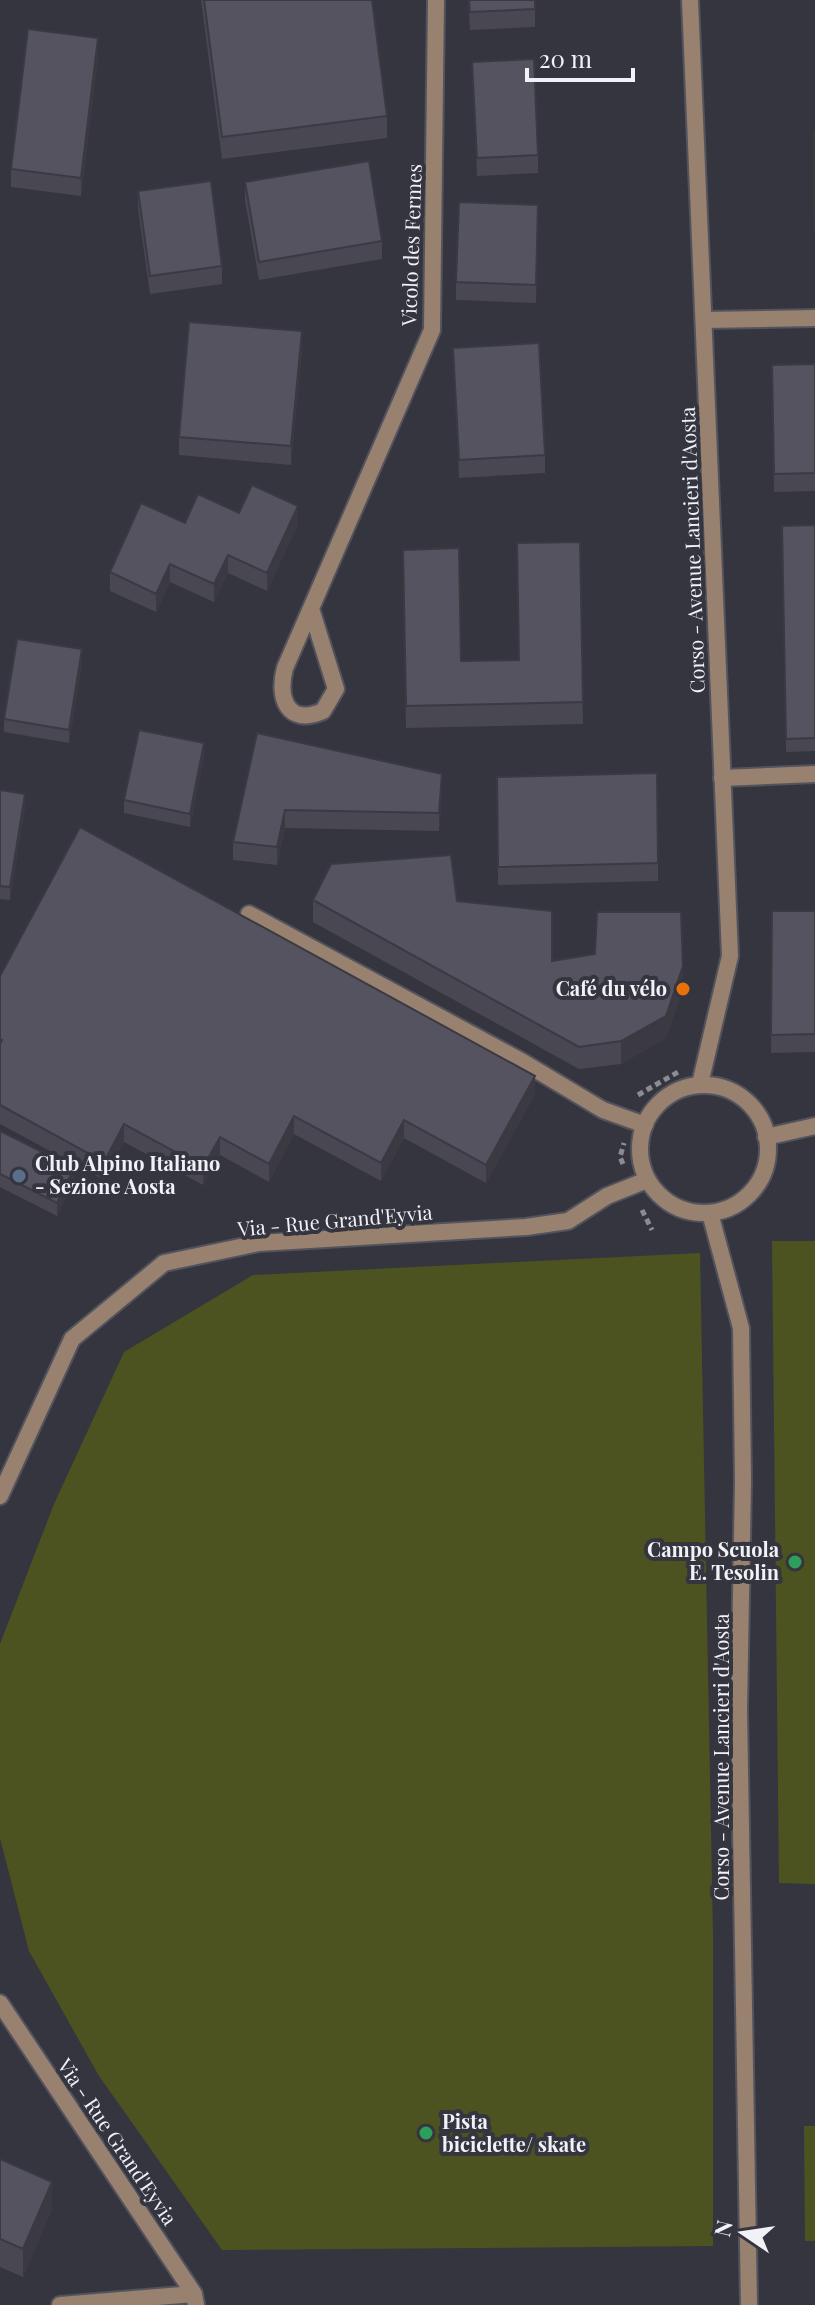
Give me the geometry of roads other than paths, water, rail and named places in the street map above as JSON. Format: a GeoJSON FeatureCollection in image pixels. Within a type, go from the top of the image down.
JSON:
{"type":"FeatureCollection","features":[{"type":"Feature","properties":{"kind":"street","name":"Vicolo des Fermes"},"geometry":{"type":"LineString","coordinates":[[312,612],[336,689],[323,711],[306,716],[289,709],[280,685],[432,330],[436,0]]}},
{"type":"Feature","properties":{"kind":"street","name":"Corso - Avenue Lancieri d'Aosta"},"geometry":{"type":"LineString","coordinates":[[690,0],[730,956],[700,1084]]}},
{"type":"Feature","properties":{"kind":"street"},"geometry":{"type":"LineString","coordinates":[[704,320],[815,318]]}},
{"type":"Feature","properties":{"kind":"street"},"geometry":{"type":"LineString","coordinates":[[722,778],[815,774]]}},
{"type":"Feature","properties":{"kind":"street"},"geometry":{"type":"LineString","coordinates":[[249,914],[523,1062],[603,1110],[645,1125]]}},
{"type":"Feature","properties":{"kind":"street"},"geometry":{"type":"LineString","coordinates":[[700,1084],[730,1090],[743,1098],[756,1111],[766,1137],[767,1159],[762,1176],[750,1193],[735,1204],[710,1213],[674,1206],[647,1180],[639,1147],[645,1125],[663,1098],[682,1088],[700,1084]]}},
{"type":"Feature","properties":{"kind":"street"},"geometry":{"type":"LineString","coordinates":[[766,1137],[815,1126]]}},
{"type":"Feature","properties":{"kind":"street","name":"Via - Rue Grand'Eyvia"},"geometry":{"type":"LineString","coordinates":[[0,1496],[72,1339],[164,1263],[259,1243],[526,1227],[568,1221],[607,1196],[647,1180]]}},
{"type":"Feature","properties":{"kind":"street","name":"Corso - Avenue Lancieri d'Aosta"},"geometry":{"type":"LineString","coordinates":[[710,1213],[741,1328],[743,1481],[739,1710],[749,2305]]}},
{"type":"Feature","properties":{"kind":"street","name":"Via - Rue Grand'Eyvia"},"geometry":{"type":"LineString","coordinates":[[0,2003],[195,2299]]}},
{"type":"Feature","properties":{"kind":"street"},"geometry":{"type":"LineString","coordinates":[[60,2305],[195,2299]]}},
{"type":"Feature","properties":{"kind":"place","name":"Café du vélo"},"geometry":{"type":"Point","coordinates":[683,989]}},
{"type":"Feature","properties":{"kind":"place","name":"Club Alpino Italiano - Sezione Aosta"},"geometry":{"type":"Point","coordinates":[19,1176]}},
{"type":"Feature","properties":{"kind":"place","name":"Campo Scuola E. Tesolin"},"geometry":{"type":"Point","coordinates":[795,1562]}},
{"type":"Feature","properties":{"kind":"place","name":"Pista biciclette/ skate"},"geometry":{"type":"Point","coordinates":[426,2133]}}]}
